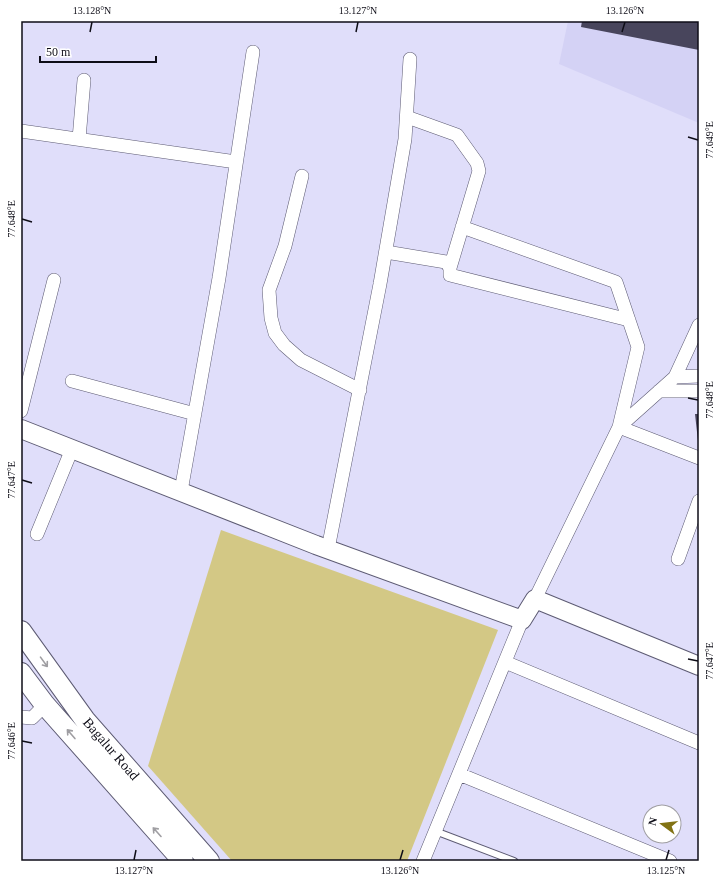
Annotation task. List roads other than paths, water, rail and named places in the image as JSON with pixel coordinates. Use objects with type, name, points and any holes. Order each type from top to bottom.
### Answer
[{"type":"main road","name":"Bagalur Road","points":[[21,630],[85,720],[209,861]]},
{"type":"main road","name":"Bagalur Road","points":[[21,673],[45,704],[183,861]]},
{"type":"street","points":[[181,491],[220,278],[253,52]]},
{"type":"street","points":[[328,549],[386,252],[405,139],[410,59]]},
{"type":"street","points":[[79,140],[84,80]]},
{"type":"street","points":[[407,117],[457,135],[477,163],[479,171],[450,268],[450,275],[629,320]]},
{"type":"street","points":[[21,131],[236,162]]},
{"type":"street","points":[[302,176],[285,246],[269,290],[271,318],[275,333],[284,345],[301,360],[360,390]]},
{"type":"street","points":[[423,861],[522,620],[535,599],[619,427],[638,347],[616,282],[462,228]]},
{"type":"street","points":[[386,252],[446,262],[450,268]]},
{"type":"street","points":[[21,411],[54,280]]},
{"type":"street","points":[[619,427],[675,377],[699,325]]},
{"type":"street","points":[[675,377],[699,376]]},
{"type":"street","points":[[72,381],[195,414]]},
{"type":"street","points":[[659,391],[699,391]]},
{"type":"street","points":[[619,427],[699,458]]},
{"type":"street","points":[[21,429],[328,549],[522,620]]},
{"type":"street","points":[[37,534],[72,449]]},
{"type":"street","points":[[678,559],[699,501]]},
{"type":"street","points":[[535,599],[699,666]]},
{"type":"street","points":[[505,662],[699,743]]},
{"type":"street","points":[[21,717],[32,718],[45,704]]},
{"type":"street","points":[[459,774],[670,861]]},
{"type":"lane","points":[[435,831],[514,861]]}]
